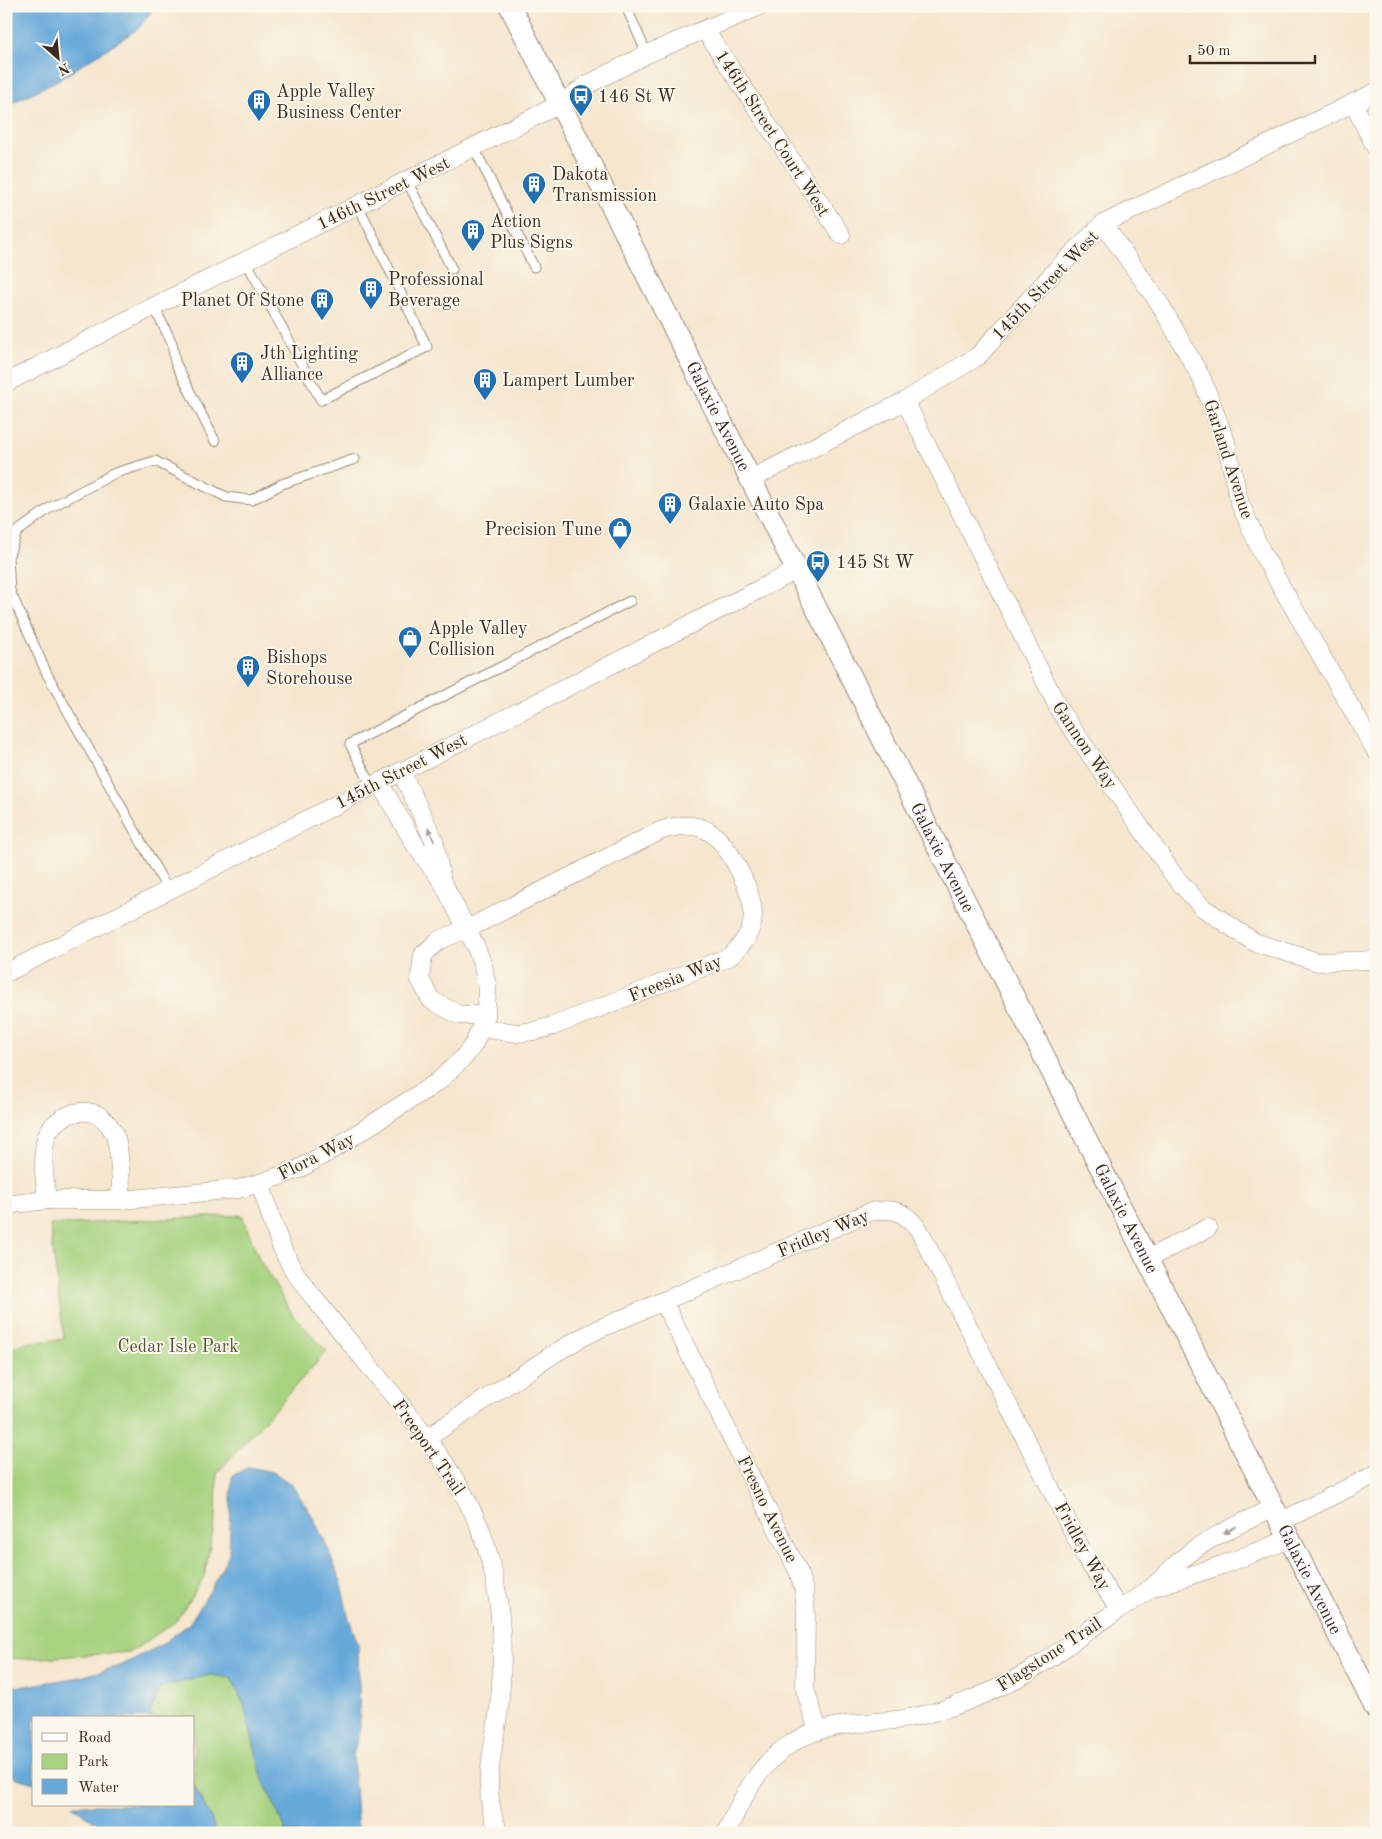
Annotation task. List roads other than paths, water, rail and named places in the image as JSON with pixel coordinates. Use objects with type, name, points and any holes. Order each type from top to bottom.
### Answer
[{"type":"street","name":"Galaxie Avenue","points":[[510,6],[1376,1709]]},
{"type":"street","name":"146th Street West","points":[[6,383],[560,104],[587,85],[647,54],[760,6]]},
{"type":"street","name":"146th Street Court West","points":[[705,30],[841,235]]},
{"type":"street","name":"145th Street West","points":[[751,479],[905,401],[978,356],[1056,270],[1103,224],[1376,92]]},
{"type":"street","points":[[1353,103],[1376,148]]},
{"type":"street","name":"Garland Avenue","points":[[1103,224],[1160,304],[1202,378],[1226,442],[1239,502],[1262,553],[1376,751]]},
{"type":"street","name":"Gannon Way","points":[[905,401],[1060,711],[1175,876],[1202,907],[1254,942],[1318,962],[1376,960]]},
{"type":"street","name":"145th Street West","points":[[6,973],[797,570]]},
{"type":"street","name":"Flora Way","points":[[401,771],[434,840],[442,881]]},
{"type":"street","name":"Flora Way","points":[[6,1205],[47,1200],[122,1200],[238,1189],[260,1183],[299,1169],[336,1148],[439,1081],[464,1057],[474,1044],[483,1021],[487,987],[483,966],[467,929],[442,881],[417,848],[376,784]]},
{"type":"street","name":"Freesia Way","points":[[467,929],[660,831],[680,825],[690,825],[710,832],[726,846],[748,889],[754,910],[750,932],[745,941],[729,957],[719,962],[535,1031],[517,1033],[483,1021]]},
{"type":"street","points":[[467,929],[439,940],[422,955],[420,979],[431,1000],[460,1015],[483,1021]]},
{"type":"street","points":[[47,1200],[44,1156],[46,1136],[56,1122],[66,1116],[79,1113],[93,1113],[105,1120],[114,1132],[118,1146],[122,1200]]},
{"type":"street","name":"Freeport Trail","points":[[260,1183],[279,1242],[296,1274],[427,1438],[448,1468],[470,1506],[481,1531],[498,1595],[503,1630],[500,1702],[488,1775],[489,1807],[499,1833]]},
{"type":"street","name":"Fridley Way","points":[[427,1438],[552,1355],[601,1328],[870,1212],[884,1209],[898,1211],[910,1218],[919,1230],[1085,1556],[1119,1609]]},
{"type":"street","points":[[1147,1259],[1208,1228]]},
{"type":"street","name":"Fresno Avenue","points":[[663,1302],[798,1571],[804,1591],[806,1613],[805,1690],[810,1711],[818,1730]]},
{"type":"street","points":[[1150,1588],[1222,1565],[1281,1523],[1376,1474]]},
{"type":"street","points":[[1150,1588],[1195,1548],[1281,1523]]},
{"type":"street","name":"Flagstone Trail","points":[[726,1833],[739,1803],[753,1780],[771,1759],[792,1742],[818,1730],[846,1724],[909,1718],[981,1696],[1004,1686],[1026,1673],[1150,1588]]},
{"type":"lane","points":[[637,6],[628,11],[647,54]]},
{"type":"lane","points":[[474,148],[534,267]]},
{"type":"lane","points":[[407,181],[452,269]]},
{"type":"lane","points":[[246,261],[321,400],[427,347],[358,205]]},
{"type":"lane","points":[[154,307],[172,343],[175,362],[215,441]]},
{"type":"lane","points":[[168,890],[47,674],[10,591],[8,557],[17,532],[51,507],[115,473],[155,461],[226,497],[251,500],[282,484],[355,459]]},
{"type":"lane","points":[[376,784],[350,744],[630,600]]},
{"type":"water","points":[[6,6],[155,6],[139,28],[60,79],[6,106]]},
{"type":"water","points":[[249,1467],[273,1472],[291,1484],[310,1512],[326,1544],[341,1582],[348,1616],[358,1644],[360,1728],[353,1756],[358,1833],[287,1833],[263,1780],[244,1705],[231,1678],[210,1675],[161,1687],[150,1712],[151,1716],[32,1716],[32,1782],[6,1775],[6,1684],[19,1687],[80,1677],[120,1666],[161,1645],[189,1624],[210,1591],[229,1554],[232,1476]]},
{"type":"water","points":[[195,1788],[212,1820],[215,1833],[106,1833],[102,1827],[73,1806],[195,1806]]},
{"type":"place","name":"146 St W","points":[[581,117]]},
{"type":"place","name":"Apple Valley Business Center","points":[[259,122]]},
{"type":"place","name":"Dakota Transmission","points":[[534,205]]},
{"type":"place","name":"Action Plus Signs","points":[[473,252]]},
{"type":"place","name":"Professional Beverage","points":[[371,310]]},
{"type":"place","name":"Planet Of Stone","points":[[322,321]]},
{"type":"place","name":"Jth Lighting Alliance","points":[[242,384]]},
{"type":"place","name":"Lampert Lumber","points":[[485,401]]},
{"type":"place","name":"Galaxie Auto Spa","points":[[670,525]]},
{"type":"place","name":"Precision Tune","points":[[620,550]]},
{"type":"place","name":"145 St W","points":[[818,583]]},
{"type":"place","name":"Apple Valley Collision","points":[[410,659]]},
{"type":"place","name":"Bishops Storehouse","points":[[248,688]]},
{"type":"park label","name":"Cedar Isle Park","points":[[178,1346]]}]
